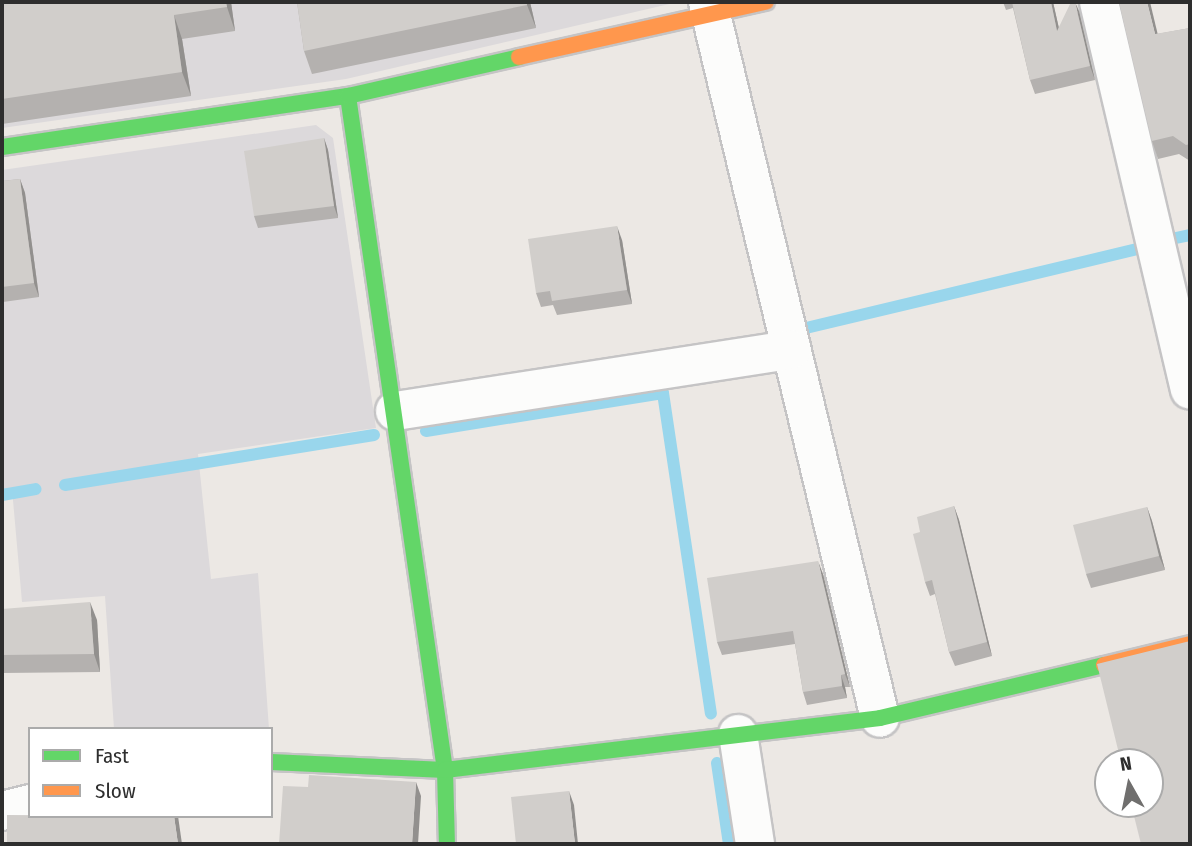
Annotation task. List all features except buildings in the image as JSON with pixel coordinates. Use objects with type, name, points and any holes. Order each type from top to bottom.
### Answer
[{"type":"street","points":[[2,147],[348,96],[709,9],[766,2]]},
{"type":"street","points":[[1099,2],[1190,389]]},
{"type":"street","points":[[709,9],[880,718]]},
{"type":"street","points":[[348,96],[445,770],[447,844]]},
{"type":"street","points":[[395,411],[791,350]]},
{"type":"street","points":[[273,762],[445,770],[880,718],[1190,644]]},
{"type":"street","points":[[738,734],[755,844]]},
{"type":"street","points":[[2,811],[28,804]]},
{"type":"shaded area","points":[[2,2],[678,2],[346,79],[2,128]]},
{"type":"shaded area","points":[[316,125],[333,138],[376,428],[198,454],[211,579],[258,573],[269,727],[114,727],[105,596],[22,602],[12,489],[2,490],[2,170]]},
{"type":"waterway","points":[[1171,239],[1190,235]]},
{"type":"waterway","points":[[806,328],[1137,249]]},
{"type":"waterway","points":[[426,431],[663,393],[711,713]]},
{"type":"waterway","points":[[65,485],[374,435]]},
{"type":"waterway","points":[[2,495],[35,489]]},
{"type":"waterway","points":[[717,763],[729,844]]},
{"type":"traffic: fast","points":[[2,147],[348,96],[519,57]]},
{"type":"traffic: fast","points":[[348,96],[445,770],[447,844]]},
{"type":"traffic: fast","points":[[273,762],[445,770],[880,718],[1104,665]]},
{"type":"traffic: slow","points":[[519,57],[766,2]]},
{"type":"traffic: slow","points":[[1104,665],[1190,644]]}]
